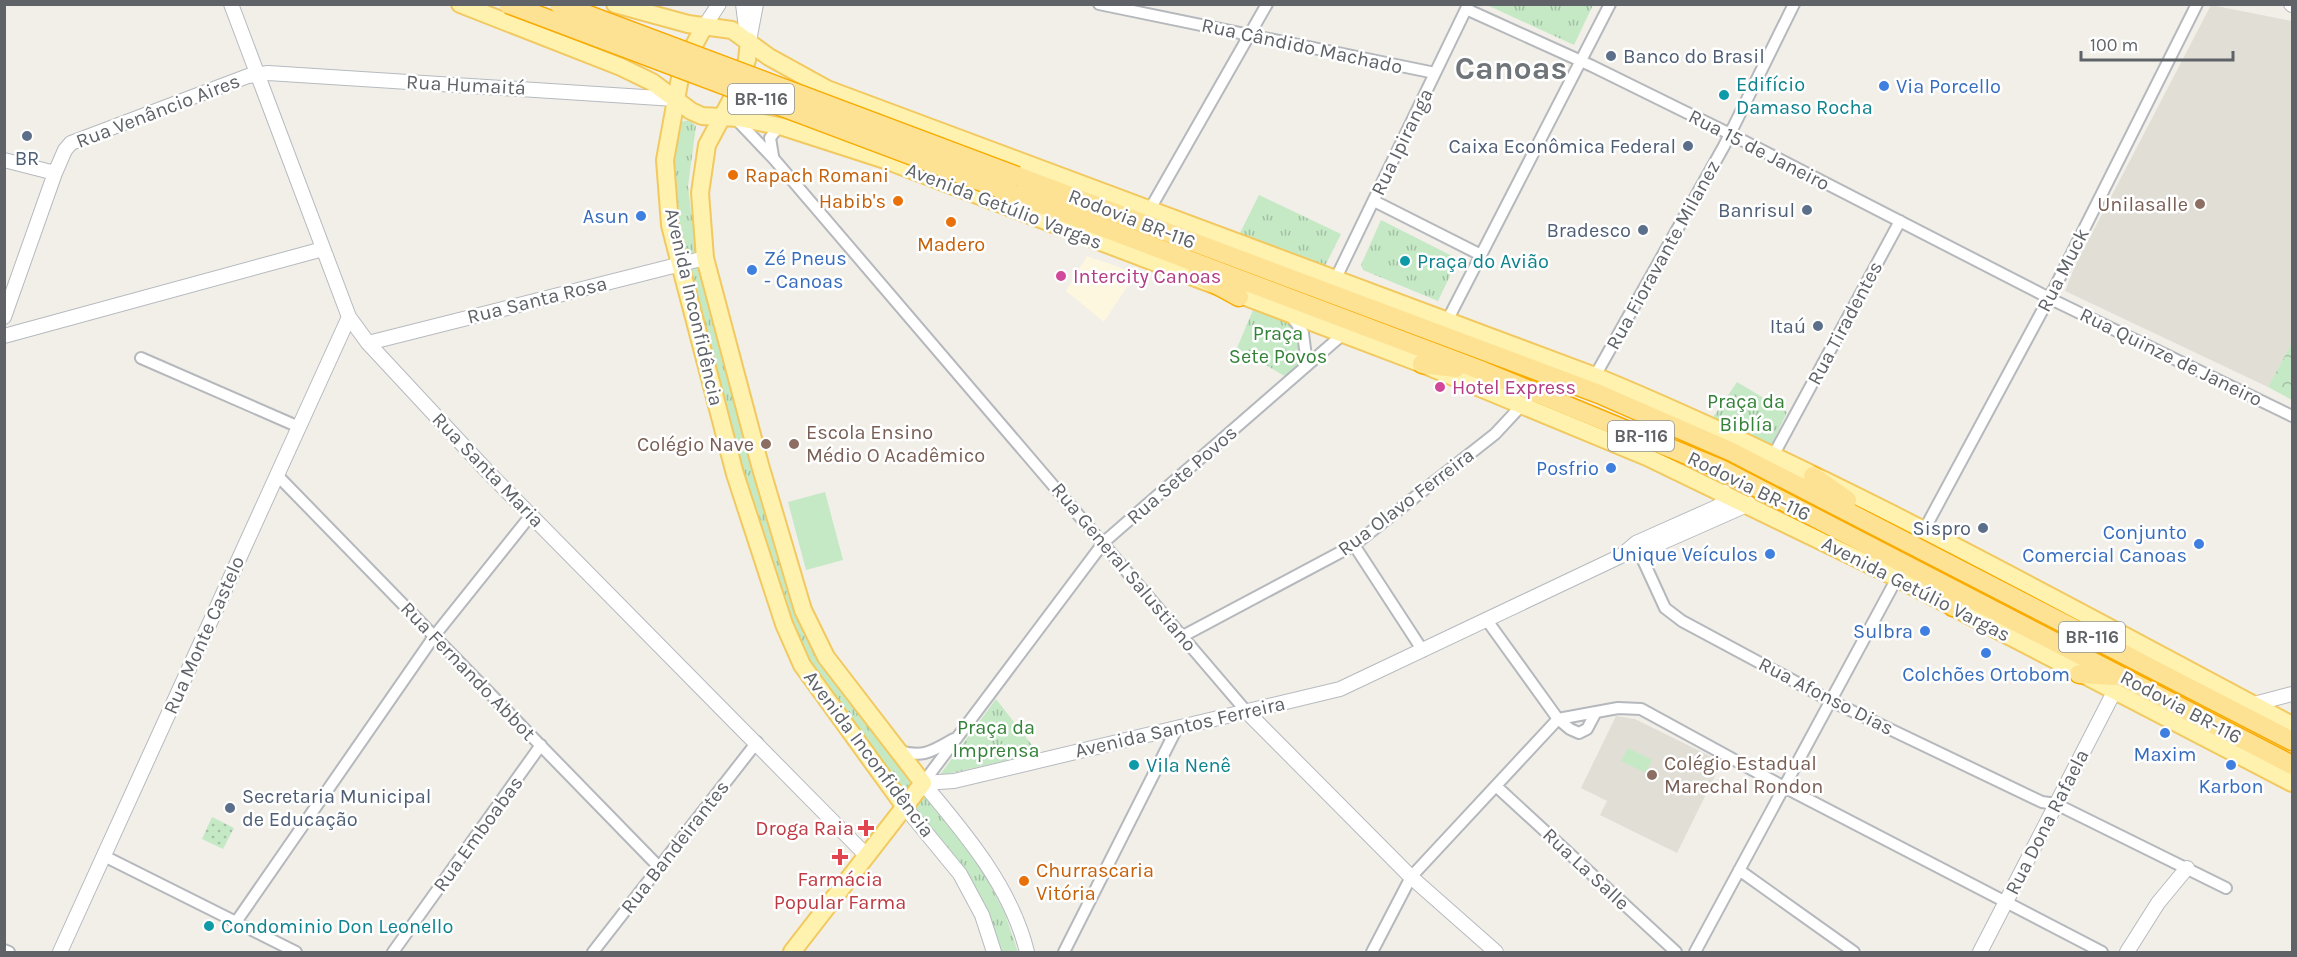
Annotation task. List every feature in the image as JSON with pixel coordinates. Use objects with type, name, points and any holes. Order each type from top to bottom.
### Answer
[{"type":"highway","name":"Rodovia BR-116","points":[[508,4],[1483,370],[1721,469],[2119,684],[2292,765]]},
{"type":"highway","name":"Rodovia BR-116","points":[[559,4],[1599,394],[1732,452],[2292,741]]},
{"type":"highway","name":"BR-116","points":[[1181,238],[1256,252]]},
{"type":"highway","name":"BR-116","points":[[1137,242],[1239,297]]},
{"type":"highway","points":[[1422,364],[1483,370]]},
{"type":"highway","name":"BR-116","points":[[1721,469],[1723,476],[1730,483],[1938,590],[1953,607]]},
{"type":"highway","name":"BR-116","points":[[1814,476],[1892,533]]},
{"type":"highway","name":"BR-116","points":[[2079,674],[2119,684]]},
{"type":"main road","name":"Rua Santa Maria","points":[[231,4],[349,317],[368,343],[531,514],[867,856]]},
{"type":"main road","name":"Avenida Getúlio Vargas","points":[[460,4],[621,67],[652,82],[696,114],[781,127],[894,163],[1523,404],[1749,504],[1897,578],[2079,674]]},
{"type":"main road","points":[[615,4],[704,27],[725,28],[804,77],[843,95],[1150,209],[1256,252],[1595,376],[1703,422],[1814,476],[2292,724]]},
{"type":"main road","name":"Avenida Inconfidência","points":[[704,27],[708,4]]},
{"type":"main road","name":"Avenida Inconfidência","points":[[718,4],[682,66],[665,160],[670,225],[735,474],[784,624],[802,665],[905,807],[960,874],[982,915],[994,952]]},
{"type":"main road","name":"Avenida Inconfidência","points":[[743,4],[748,41]]},
{"type":"main road","name":"Avenida Inconfidência","points":[[756,4],[743,75],[727,117],[707,144],[701,177],[707,264],[760,465],[803,610],[826,657],[977,850],[1004,894],[1026,952]]},
{"type":"main road","points":[[621,67],[648,62],[657,51],[660,39],[656,28],[640,12]]},
{"type":"main road","name":"Rua Humaitá","points":[[258,74],[675,99]]},
{"type":"main road","name":"Rua Venâncio Aires","points":[[4,317],[55,173],[65,150],[71,143],[258,74]]},
{"type":"main road","points":[[781,127],[766,112],[762,103],[763,92],[776,77],[804,77]]},
{"type":"main road","points":[[4,160],[55,173]]},
{"type":"main road","points":[[4,336],[324,249]]},
{"type":"main road","points":[[682,270],[702,268],[707,264]]},
{"type":"main road","name":"Rua Santa Rosa","points":[[368,343],[682,270]]},
{"type":"main road","name":"Rua Monte Castelo","points":[[60,952],[349,317]]},
{"type":"main road","name":"Avenida Santos Ferreira","points":[[923,783],[954,781],[1341,689],[1623,555],[1719,506],[1724,500],[1724,492]]},
{"type":"main road","name":"Avenida Santos Ferreira","points":[[1637,548],[1749,504]]},
{"type":"main road","points":[[2119,684],[2292,783]]},
{"type":"main road","name":"Rua Dona Rafaela","points":[[1980,952],[2119,684]]},
{"type":"main road","points":[[2254,704],[2292,694]]},
{"type":"main road","name":"Rua General Salustiano","points":[[1246,711],[1411,877],[1496,952]]},
{"type":"main road","points":[[792,952],[923,783]]},
{"type":"main road","points":[[2127,952],[2158,903],[2187,868]]},
{"type":"street","name":"Rua Cândido Machado","points":[[1099,4],[1435,73]]},
{"type":"street","points":[[1150,209],[1268,4]]},
{"type":"street","points":[[1447,321],[1610,4]]},
{"type":"street","name":"Rua Fioravante Milanez","points":[[1595,376],[1730,134],[1794,4]]},
{"type":"street","name":"Rua Muck","points":[[1923,532],[2049,297],[2197,4]]},
{"type":"street","name":"Rua 15 de Janeiro","points":[[1467,7],[1730,134],[2049,297]]},
{"type":"street","name":"Rua Ipiranga","points":[[1335,280],[1467,7]]},
{"type":"street","name":"Rua General Salustiano","points":[[727,117],[774,159],[1104,542],[1246,711]]},
{"type":"street","points":[[774,159],[770,138],[781,127]]},
{"type":"street","points":[[1374,201],[1481,255]]},
{"type":"street","name":"Rua Tiradentes","points":[[1773,456],[1899,221]]},
{"type":"street","name":"Rua Quinze de Janeiro","points":[[2049,297],[2292,416]]},
{"type":"street","points":[[1292,317],[1304,333],[1307,365]]},
{"type":"street","name":"Rua Sete Povos","points":[[923,783],[1104,542],[1342,335]]},
{"type":"street","points":[[141,358],[299,427]]},
{"type":"street","name":"Rua Olavo Ferreira","points":[[1183,636],[1354,545],[1487,440],[1523,404]]},
{"type":"street","name":"Rua Fernando Abbot","points":[[277,476],[435,635],[659,867]]},
{"type":"street","points":[[236,922],[435,635],[531,514]]},
{"type":"street","points":[[1354,545],[1423,651]]},
{"type":"street","name":"Rua Afonso Dias","points":[[1637,548],[1665,608],[1682,621],[1831,701],[2042,802],[2056,804],[2226,888]]},
{"type":"street","points":[[1695,952],[1897,578]]},
{"type":"street","points":[[1486,619],[1558,719],[1578,733],[1587,729],[1596,712]]},
{"type":"street","points":[[1371,952],[1411,877],[1558,719],[1617,708],[1641,710],[2102,952]]},
{"type":"street","points":[[1064,952],[1177,728]]},
{"type":"street","name":"Rua Sete Povos","points":[[899,751],[919,755],[927,754],[957,737]]},
{"type":"street","name":"Rua Bandeirantes","points":[[593,952],[757,742]]},
{"type":"street","name":"Rua Emboabas","points":[[393,952],[541,745]]},
{"type":"street","name":"Rua La Salle","points":[[1496,786],[1676,952]]},
{"type":"street","points":[[104,856],[297,952]]},
{"type":"street","points":[[1739,870],[1854,952]]},
{"type":"street","points":[[4,950],[9,952]]},
{"type":"shaded area","name":"Unilasalle","points":[[2211,5],[2292,21],[2292,343],[2268,387],[2065,291],[2075,266]]},
{"type":"shaded area","points":[[1087,256],[1136,273],[1104,322],[1066,291]]},
{"type":"shaded area","name":"Colégio Estadual Marechal Rondon","points":[[1616,716],[1635,719],[1722,762],[1677,853],[1600,815],[1607,801],[1581,788]]},
{"type":"green space","points":[[1487,4],[1593,5],[1574,45]]},
{"type":"green space","points":[[690,120],[696,126],[688,186],[691,212],[706,280],[797,610],[980,865],[1005,914],[1018,952],[998,952],[921,817],[807,666],[740,475],[674,224],[672,185],[675,148],[680,122]]},
{"type":"green space","points":[[1259,195],[1341,234],[1323,270],[1237,239]]},
{"type":"green space","points":[[1381,220],[1458,259],[1438,301],[1363,270],[1361,265]]},
{"type":"green space","name":"Praça Sete Povos","points":[[1253,310],[1285,321],[1296,330],[1304,362],[1288,378],[1237,348]]},
{"type":"green space","points":[[2292,343],[2292,400],[2268,387]]},
{"type":"green space","name":"Praça da Biblía","points":[[1737,382],[1787,412],[1772,444],[1765,447],[1712,419]]},
{"type":"green space","points":[[825,492],[843,560],[806,570],[788,502]]},
{"type":"green space","name":"Praça da Imprensa","points":[[996,699],[1038,753],[939,776]]},
{"type":"green space","points":[[1628,748],[1652,760],[1646,773],[1621,761]]},
{"type":"green space","points":[[212,817],[234,828],[223,849],[202,839]]},
{"type":"place","name":"Banco do Brasil","points":[[1611,56]]},
{"type":"place","name":"Via Porcello","points":[[1884,86]]},
{"type":"place","name":"Edifício Damaso Rocha","points":[[1724,95]]},
{"type":"place","name":"BR","points":[[27,136]]},
{"type":"place","name":"Caixa Econômica Federal","points":[[1688,146]]},
{"type":"place","name":"Rapach Romani","points":[[733,175]]},
{"type":"place","name":"Habib's","points":[[898,201]]},
{"type":"place","name":"Unilasalle","points":[[2200,204]]},
{"type":"place","name":"Banrisul","points":[[1807,210]]},
{"type":"place","name":"Asun","points":[[641,216]]},
{"type":"place","name":"Madero","points":[[951,222]]},
{"type":"place","name":"Bradesco","points":[[1643,230]]},
{"type":"place","name":"Praça do Avião","points":[[1405,261]]},
{"type":"place","name":"Zé Pneus - Canoas","points":[[752,270]]},
{"type":"place","name":"Intercity Canoas","points":[[1061,276]]},
{"type":"place","name":"Itaú","points":[[1818,326]]},
{"type":"place","name":"Hotel Express","points":[[1440,387]]},
{"type":"place","name":"Colégio Nave","points":[[766,444]]},
{"type":"place","name":"Escola Ensino Médio O Acadêmico","points":[[794,444]]},
{"type":"place","name":"Posfrio","points":[[1611,468]]},
{"type":"place","name":"Sispro","points":[[1983,528]]},
{"type":"place","name":"Conjunto Comercial Canoas","points":[[2199,544]]},
{"type":"place","name":"Unique Veículos","points":[[1770,554]]},
{"type":"place","name":"Sulbra","points":[[1925,631]]},
{"type":"place","name":"Colchões Ortobom","points":[[1986,653]]},
{"type":"place","name":"Maxim","points":[[2165,733]]},
{"type":"place","name":"Vila Nenê","points":[[1134,765]]},
{"type":"place","name":"Karbon","points":[[2231,765]]},
{"type":"place","name":"Colégio Estadual Marechal Rondon","points":[[1652,775]]},
{"type":"place","name":"Secretaria Municipal de Educação","points":[[230,808]]},
{"type":"place","name":"Droga Raia","points":[[866,828]]},
{"type":"place","name":"Farmácia Popular Farma","points":[[840,857]]},
{"type":"place","name":"Churrascaria Vitória","points":[[1024,881]]},
{"type":"place","name":"Condominio Don Leonello","points":[[209,926]]},
{"type":"district","name":"Canoas","points":[[1511,68]]}]
